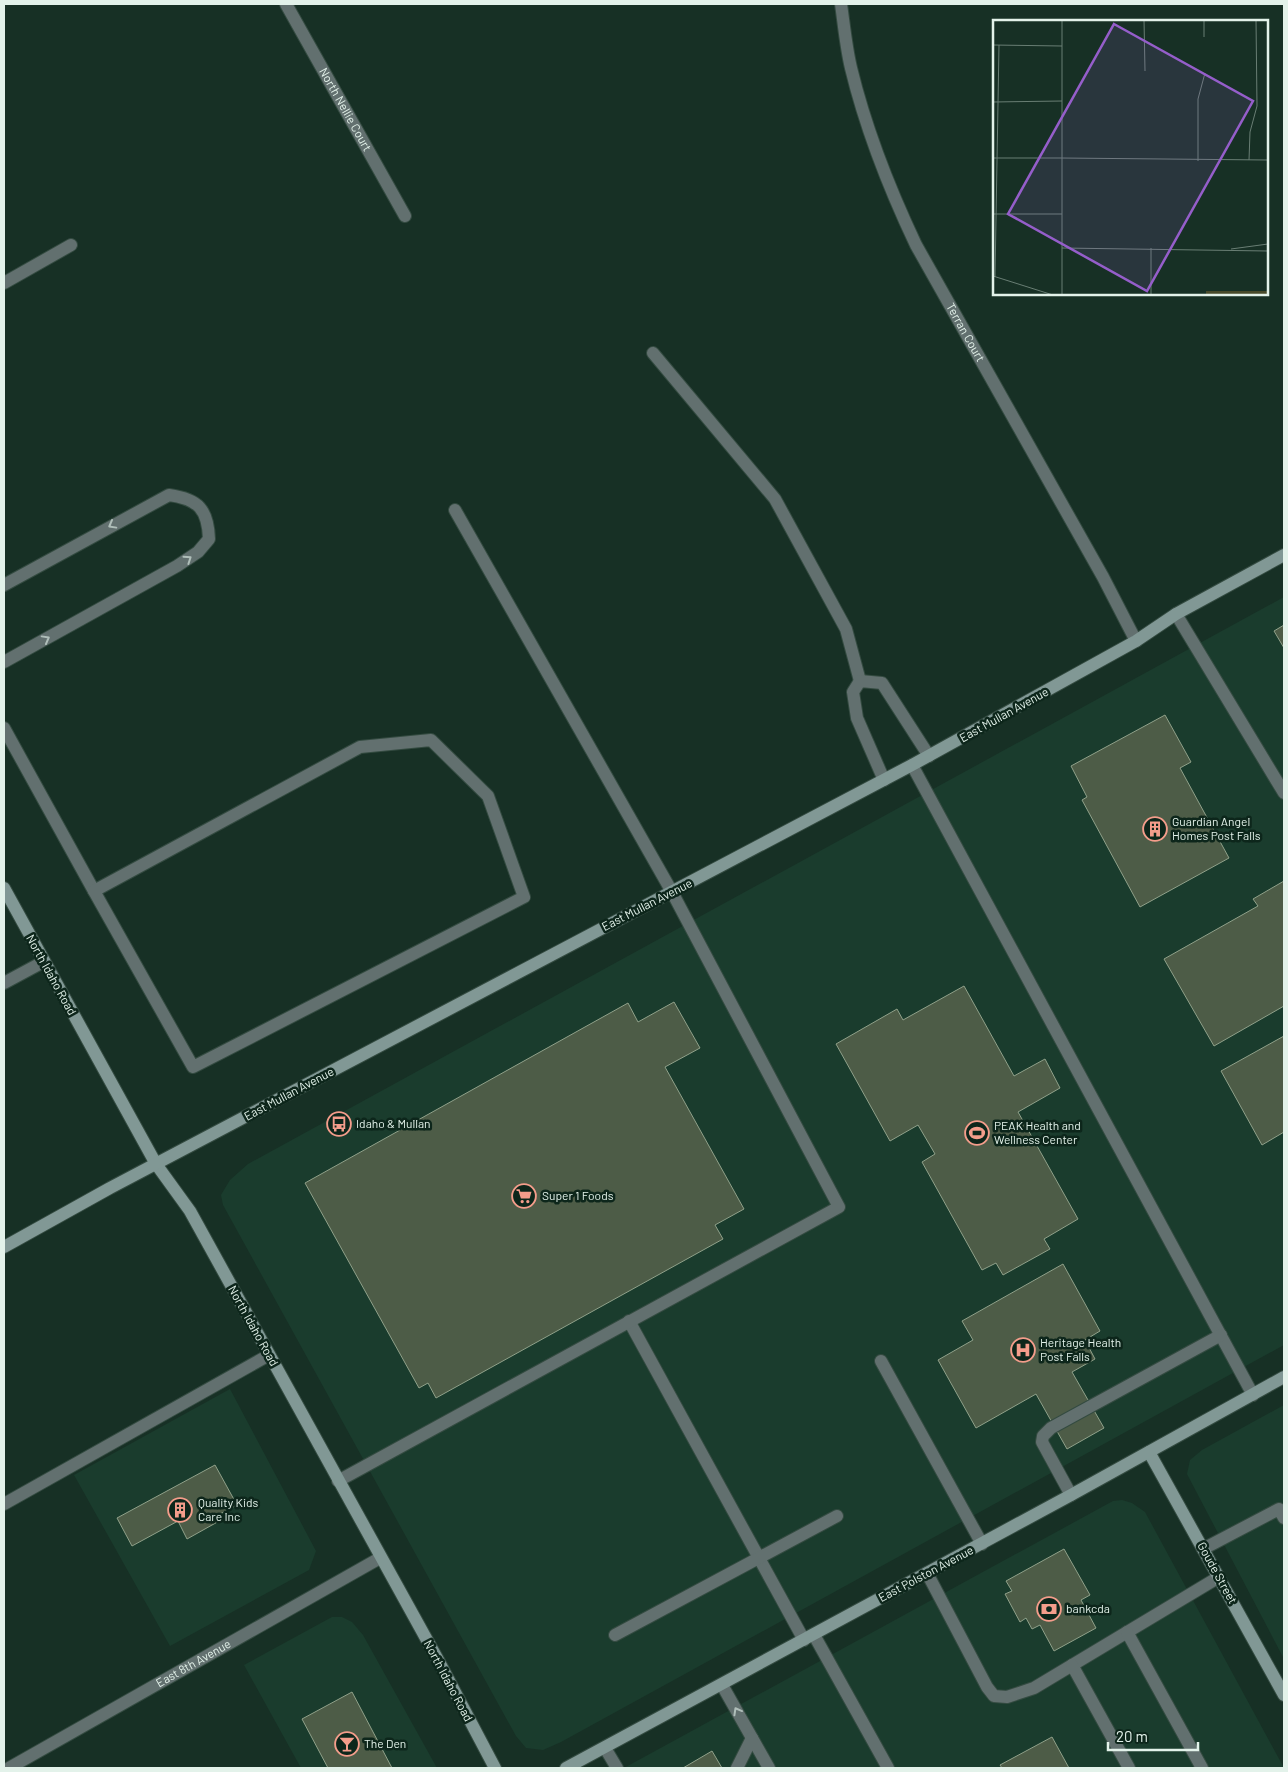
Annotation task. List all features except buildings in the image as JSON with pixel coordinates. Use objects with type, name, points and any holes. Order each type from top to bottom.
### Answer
[{"type":"main road","name":"East Mullan Avenue","points":[[4,1247],[156,1164],[929,756],[1136,641],[1176,614],[1284,555]]},
{"type":"main road","name":"North Idaho Road","points":[[4,888],[156,1164],[190,1211],[438,1660],[495,1768]]},
{"type":"main road","name":"East Polston Avenue","points":[[566,1768],[982,1544],[1284,1377]]},
{"type":"main road","name":"Goude Street","points":[[1149,1452],[1284,1695]]},
{"type":"street","name":"North Nellie Court","points":[[286,4],[405,216]]},
{"type":"street","name":"Terran Court","points":[[841,4],[854,76],[869,133],[895,201],[916,245],[1103,577],[1136,641]]},
{"type":"street","points":[[4,283],[71,245]]},
{"type":"street","points":[[654,353],[775,499],[846,629],[860,681],[853,692],[857,718],[884,780]]},
{"type":"street","points":[[4,585],[169,495],[188,498],[202,511],[208,525],[209,539],[198,552],[4,662]]},
{"type":"street","points":[[338,1481],[839,1207],[672,892],[455,510]]},
{"type":"street","points":[[1176,614],[1284,793]]},
{"type":"street","points":[[860,681],[882,683],[929,756]]},
{"type":"street","points":[[4,728],[94,891],[193,1067],[524,897],[488,796],[431,740],[360,748],[94,891]]},
{"type":"street","points":[[912,765],[1253,1395]]},
{"type":"street","points":[[4,983],[44,962]]},
{"type":"street","points":[[629,1321],[760,1558],[888,1768]]},
{"type":"street","points":[[1071,1495],[1042,1442],[1043,1436],[1051,1428],[1221,1335]]},
{"type":"street","points":[[4,1504],[269,1355]]},
{"type":"street","points":[[881,1361],[982,1544]]},
{"type":"street","points":[[1203,1549],[1282,1511]]},
{"type":"street","points":[[615,1635],[837,1516]]},
{"type":"street","name":"East 8th Avenue","points":[[9,1768],[380,1558]]},
{"type":"street","points":[[927,1573],[994,1696],[1007,1698],[1034,1688],[1218,1577]]},
{"type":"street","points":[[1127,1632],[1202,1768]]},
{"type":"street","points":[[1072,1665],[1129,1768]]},
{"type":"street","points":[[722,1684],[769,1768]]},
{"type":"street","points":[[738,1768],[752,1738]]},
{"type":"street","points":[[605,1748],[617,1768]]},
{"type":"shaded area","points":[[1284,597],[1284,1345],[561,1742],[543,1750],[526,1748],[516,1736],[223,1205],[221,1195],[230,1180],[248,1164]]},
{"type":"shaded area","points":[[230,1389],[316,1551],[309,1570],[170,1646],[74,1475]]},
{"type":"shaded area","points":[[1284,1405],[1284,1659],[1187,1474],[1190,1460],[1202,1450]]},
{"type":"shaded area","points":[[1122,1500],[1132,1503],[1145,1512],[1284,1768],[624,1768],[1113,1501]]},
{"type":"shaded area","points":[[332,1617],[342,1617],[352,1622],[363,1635],[437,1768],[301,1768],[244,1665]]},
{"type":"place","name":"Guardian Angel Homes Post Falls","points":[[1155,829]]},
{"type":"place","name":"Idaho & Mullan","points":[[339,1124]]},
{"type":"place","name":"PEAK Health and Wellness Center","points":[[977,1133]]},
{"type":"place","name":"Super 1 Foods","points":[[524,1196]]},
{"type":"place","name":"Heritage Health Post Falls","points":[[1023,1350]]},
{"type":"place","name":"Quality Kids Care Inc","points":[[180,1510]]},
{"type":"place","name":"bankcda","points":[[1049,1609]]},
{"type":"place","name":"The Den","points":[[347,1744]]}]
